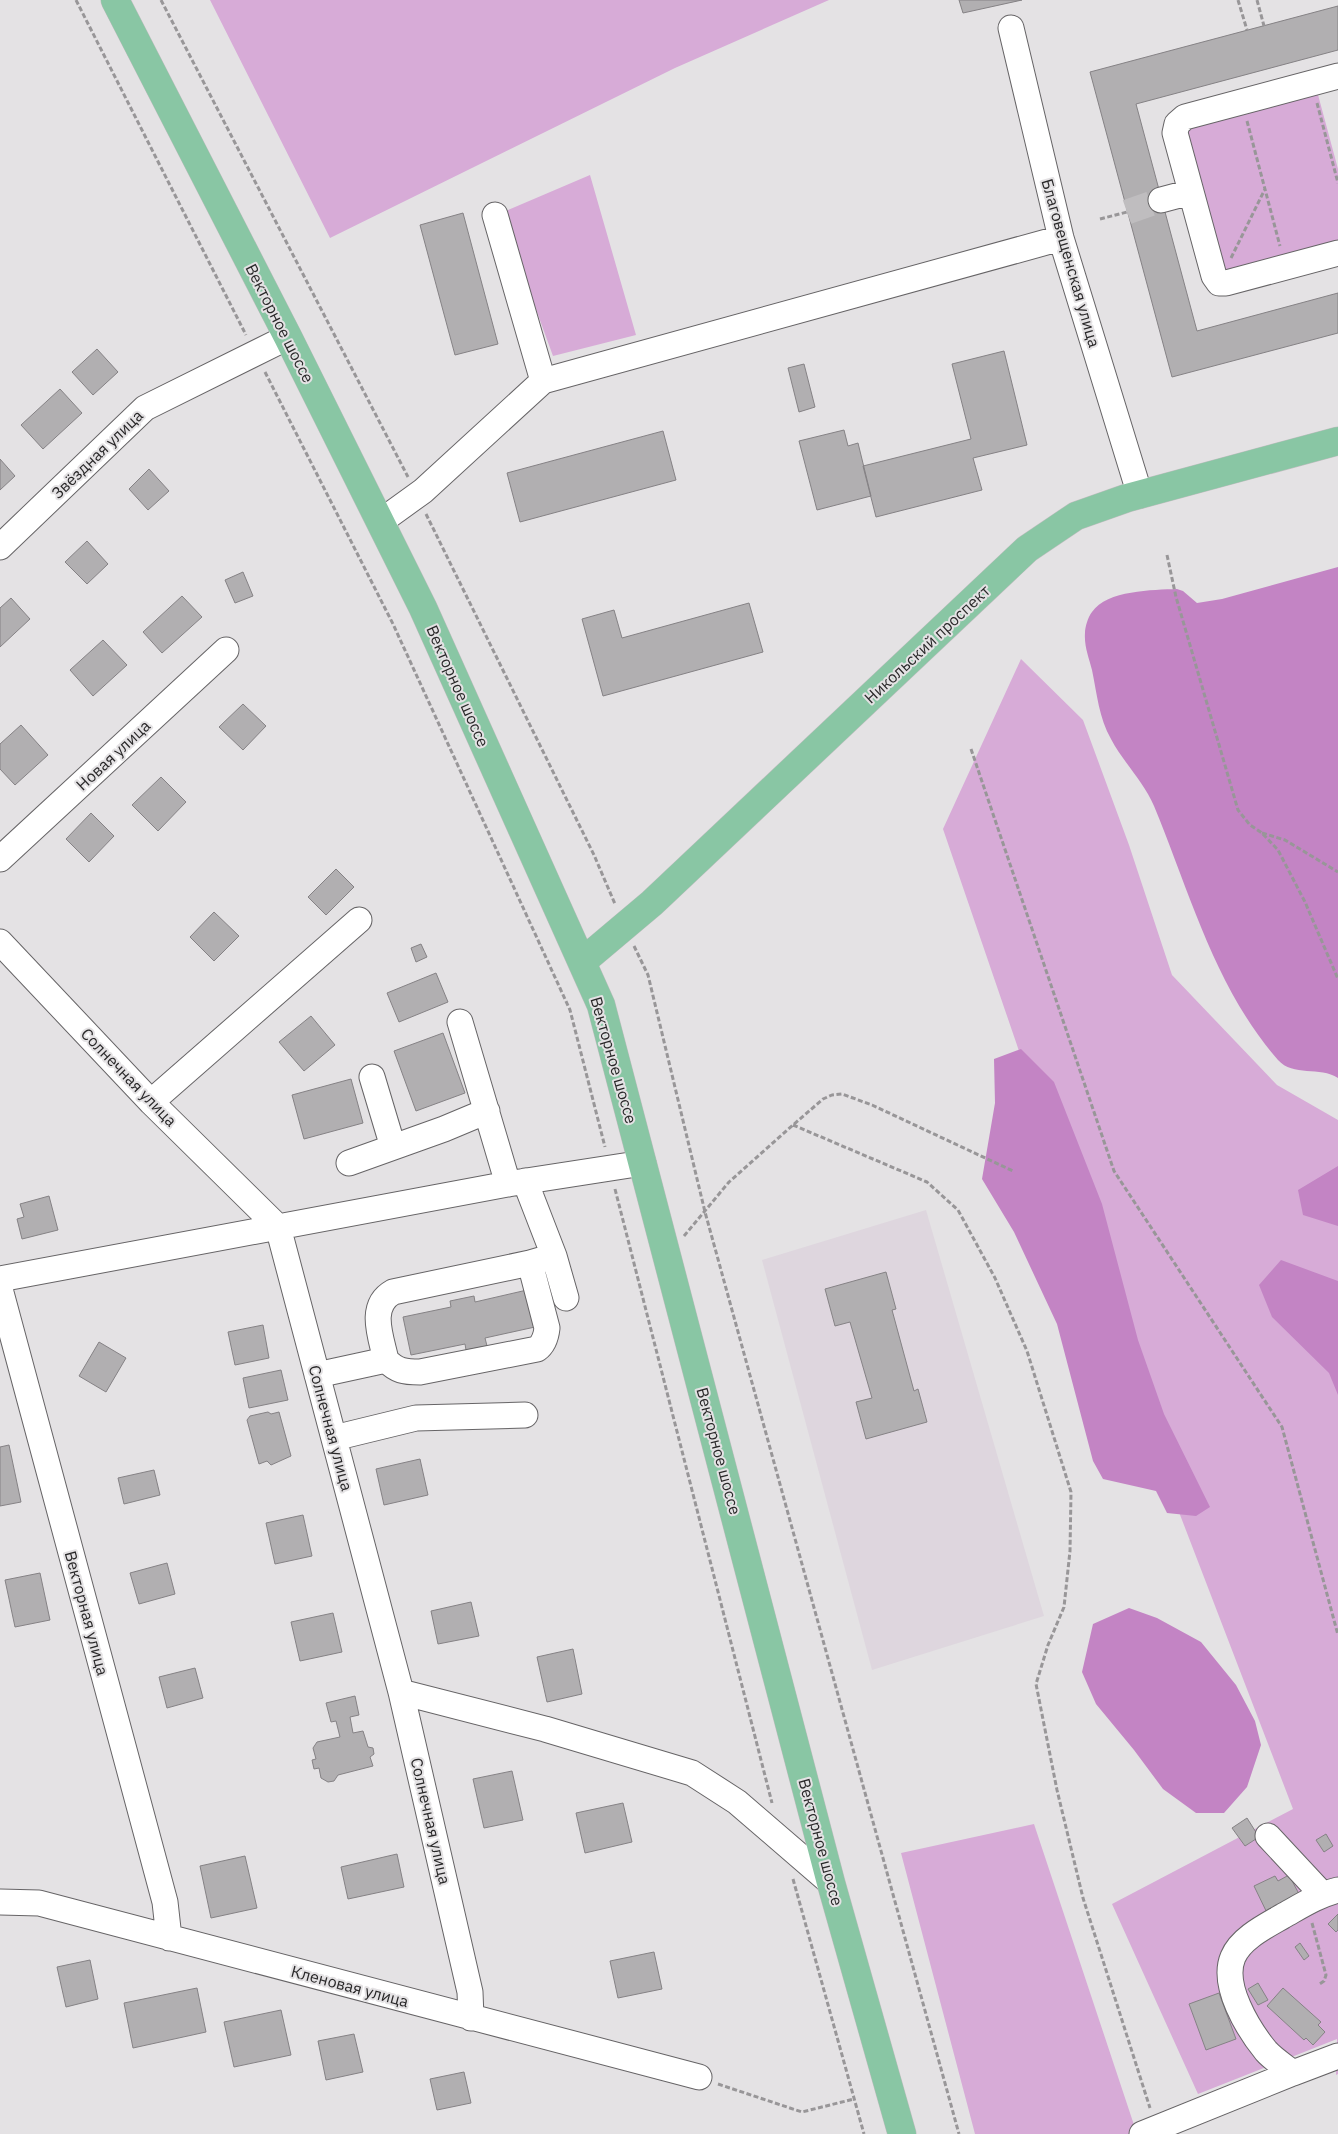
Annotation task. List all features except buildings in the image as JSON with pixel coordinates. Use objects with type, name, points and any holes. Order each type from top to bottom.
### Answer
[{"type":"main road","name":"Векторное шоссе","points":[[115,0],[288,337],[427,617],[601,1005],[831,1883],[902,2134]]},
{"type":"main road","name":"Никольский проспект","points":[[582,962],[658,898],[1027,549],[1076,516],[1140,495],[1338,441]]},
{"type":"street","name":"Благовещенская улица","points":[[1011,28],[1061,238],[1140,495]]},
{"type":"street","points":[[1338,76],[1185,117],[1177,124],[1175,133],[1214,276],[1219,283],[1226,283],[1338,253]]},
{"type":"street","points":[[1161,200],[1191,192]]},
{"type":"street","points":[[495,215],[543,381]]},
{"type":"street","points":[[380,522],[423,491],[543,381],[1061,238]]},
{"type":"street","name":"Звёздная улица","points":[[0,548],[145,408],[288,337]]},
{"type":"street","name":"Новая улица","points":[[0,859],[226,650]]},
{"type":"street","points":[[151,1102],[359,920]]},
{"type":"street","name":"Солнечная улица","points":[[0,942],[151,1102],[278,1227],[401,1692],[470,1992],[471,2018]]},
{"type":"street","points":[[460,1022],[487,1111],[517,1183],[554,1256],[566,1298]]},
{"type":"street","points":[[372,1077],[393,1147]]},
{"type":"street","points":[[350,1162],[444,1129],[487,1111]]},
{"type":"street","points":[[0,1279],[517,1183],[643,1163]]},
{"type":"street","points":[[530,1263],[547,1328],[544,1341],[537,1349],[420,1372],[396,1370],[386,1360],[378,1318],[381,1301],[385,1296],[393,1292],[530,1263],[554,1256]]},
{"type":"street","name":"Векторная улица","points":[[0,1289],[166,1902],[169,1938]]},
{"type":"street","points":[[317,1375],[386,1360]]},
{"type":"street","points":[[334,1438],[416,1418],[525,1415]]},
{"type":"street","points":[[401,1692],[545,1729],[692,1773],[737,1802],[782,1843],[831,1883]]},
{"type":"street","points":[[1268,1836],[1324,1895],[1262,1928],[1242,1944],[1233,1956],[1229,1972],[1234,1998],[1253,2033],[1267,2052],[1293,2073]]},
{"type":"street","name":"Кленовая улица","points":[[0,1902],[39,1903],[699,2077]]},
{"type":"street","points":[[1149,2131],[1338,2056]]},
{"type":"path","points":[[76,0],[393,624],[570,1010],[681,1453],[772,1805]]},
{"type":"path","points":[[1238,0],[1247,30]]},
{"type":"path","points":[[1257,0],[1264,26]]},
{"type":"path","points":[[1312,83],[1338,183]]},
{"type":"path","points":[[1242,102],[1285,267]]},
{"type":"path","points":[[1219,283],[1265,190]]},
{"type":"path","points":[[1100,219],[1127,212]]},
{"type":"path","points":[[1167,555],[1176,597],[1234,800],[1242,816],[1262,832],[1278,850],[1305,902],[1338,979]]},
{"type":"path","points":[[971,749],[1114,1171],[1282,1427],[1338,1635]]},
{"type":"path","points":[[1262,832],[1285,840],[1338,872]]},
{"type":"path","points":[[667,1255],[729,1182],[793,1125],[824,1099],[832,1095],[842,1094],[872,1105],[1013,1171]]},
{"type":"path","points":[[793,1125],[926,1182],[958,1210],[994,1278],[1027,1351],[1071,1492],[1070,1551],[1064,1607],[1048,1645],[1036,1684],[1057,1790],[1084,1898],[1149,2131]]},
{"type":"path","points":[[782,1843],[864,2134]]},
{"type":"path","points":[[1318,1985],[1324,1981],[1326,1975],[1311,1923],[1324,1895]]},
{"type":"path","points":[[699,2077],[802,2112],[854,2099]]},
{"type":"shaded area","points":[[210,0],[829,0],[675,68],[330,238]]},
{"type":"shaded area","points":[[1317,91],[1338,169],[1338,241],[1223,271],[1184,127]]},
{"type":"shaded area","points":[[590,175],[636,335],[553,356],[501,213]]},
{"type":"shaded area","points":[[1338,567],[1338,1078],[1331,1074],[1299,1070],[1284,1065],[1256,1032],[1237,1002],[1206,939],[1150,797],[1107,731],[1099,706],[1086,647],[1085,631],[1092,612],[1108,599],[1119,595],[1177,589],[1183,591],[1197,603],[1222,599]]},
{"type":"shaded area","points":[[1021,659],[1083,720],[1129,845],[1172,975],[1277,1085],[1338,1120],[1338,2074],[1336,2075],[1337,2039],[1198,2094],[1112,1904],[1293,1809],[1159,1460],[943,829]]},
{"type":"shaded area","points":[[1021,1049],[1054,1082],[1102,1204],[1138,1340],[1164,1414],[1210,1507],[1196,1516],[1167,1513],[1156,1491],[1103,1479],[1093,1461],[1057,1324],[1014,1232],[982,1179],[995,1103],[994,1059]]},
{"type":"shaded area","points":[[1338,1166],[1338,1226],[1303,1215],[1298,1190]]},
{"type":"shaded area","points":[[926,1210],[1044,1616],[872,1670],[762,1260]]},
{"type":"shaded area","points":[[1281,1260],[1338,1281],[1338,1395],[1329,1373],[1272,1317],[1259,1285]]},
{"type":"shaded area","points":[[1129,1608],[1157,1618],[1201,1642],[1236,1685],[1255,1721],[1261,1745],[1247,1787],[1224,1813],[1196,1813],[1163,1789],[1096,1704],[1082,1672],[1093,1624]]},
{"type":"shaded area","points":[[1034,1824],[1137,2134],[975,2134],[901,1853]]},
{"type":"tunnel","points":[[1127,212],[1161,200]]}]
